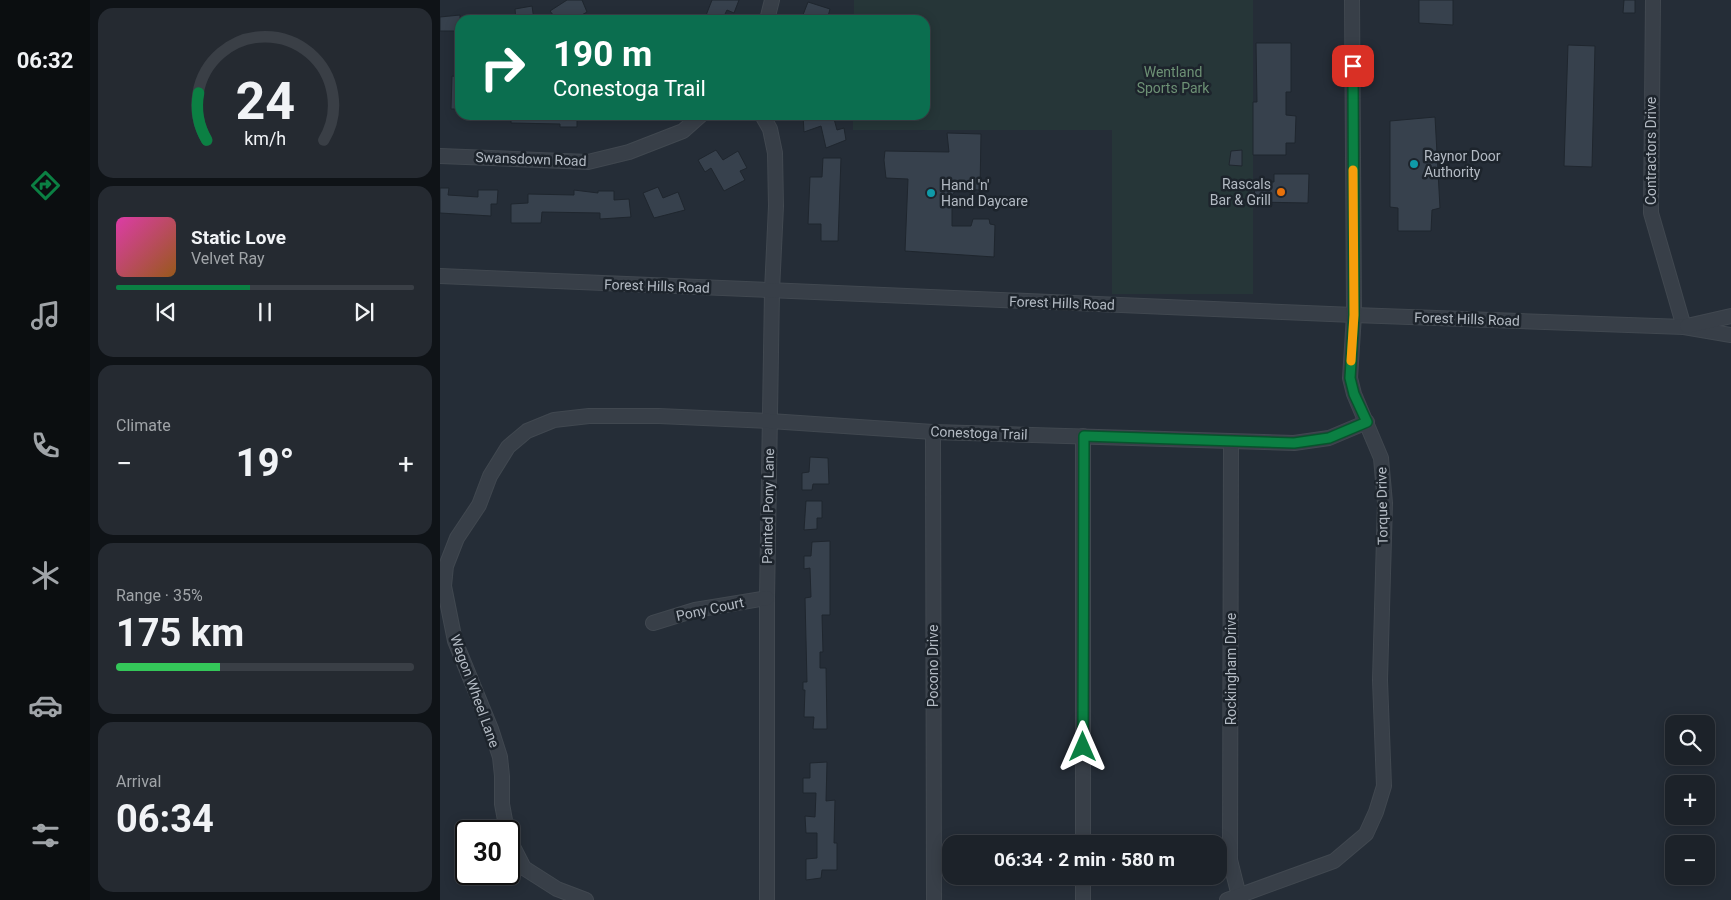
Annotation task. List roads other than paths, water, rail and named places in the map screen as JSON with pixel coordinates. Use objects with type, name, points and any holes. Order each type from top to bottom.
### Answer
[{"type":"street","points":[[768,15],[772,0]]},
{"type":"street","name":"Torque Drive","points":[[1233,898],[1334,861],[1349,850],[1366,834],[1376,812],[1384,786],[1380,680],[1384,503],[1381,458],[1354,394],[1350,378],[1354,315],[1352,0]]},
{"type":"street","name":"Contractors Drive","points":[[1653,0],[1651,213],[1684,327]]},
{"type":"street","name":"Swansdown Road","points":[[440,156],[588,162],[629,152],[683,131],[695,120]]},
{"type":"street","name":"Painted Pony Lane","points":[[765,120],[770,129],[775,153],[776,206],[772,290],[767,598],[767,900]]},
{"type":"street","name":"Forest Hills Road","points":[[440,276],[1354,315],[1684,327],[1731,335]]},
{"type":"street","name":"Forest Hills Road","points":[[1684,327],[1731,316]]},
{"type":"street","name":"Conestoga Trail","points":[[589,416],[659,416],[770,420],[933,432],[1294,443],[1329,438],[1367,422]]},
{"type":"street","name":"Wagon Wheel Lane","points":[[505,820],[502,804],[500,757],[491,729],[455,641],[444,586],[446,566],[457,538],[479,505],[490,476],[508,447],[527,431],[554,420],[589,416]]},
{"type":"street","name":"Pocono Drive","points":[[933,432],[934,900]]},
{"type":"street","points":[[1083,835],[1084,436]]},
{"type":"street","name":"Rockingham Drive","points":[[1231,442],[1230,860],[1233,898]]},
{"type":"street","name":"Pony Court","points":[[653,623],[695,610],[767,598]]},
{"type":"street","points":[[520,860],[524,868],[557,889],[586,900]]},
{"type":"street","points":[[1082,900],[1083,885]]},
{"type":"place","name":"Raynor Door Authority","points":[[1414,164]]},
{"type":"place","name":"Rascals Bar & Grill","points":[[1281,192]]},
{"type":"place","name":"Hand 'n' Hand Daycare","points":[[931,193]]},
{"type":"park label","name":"Wentland Sports Park","points":[[1173,80]]}]
